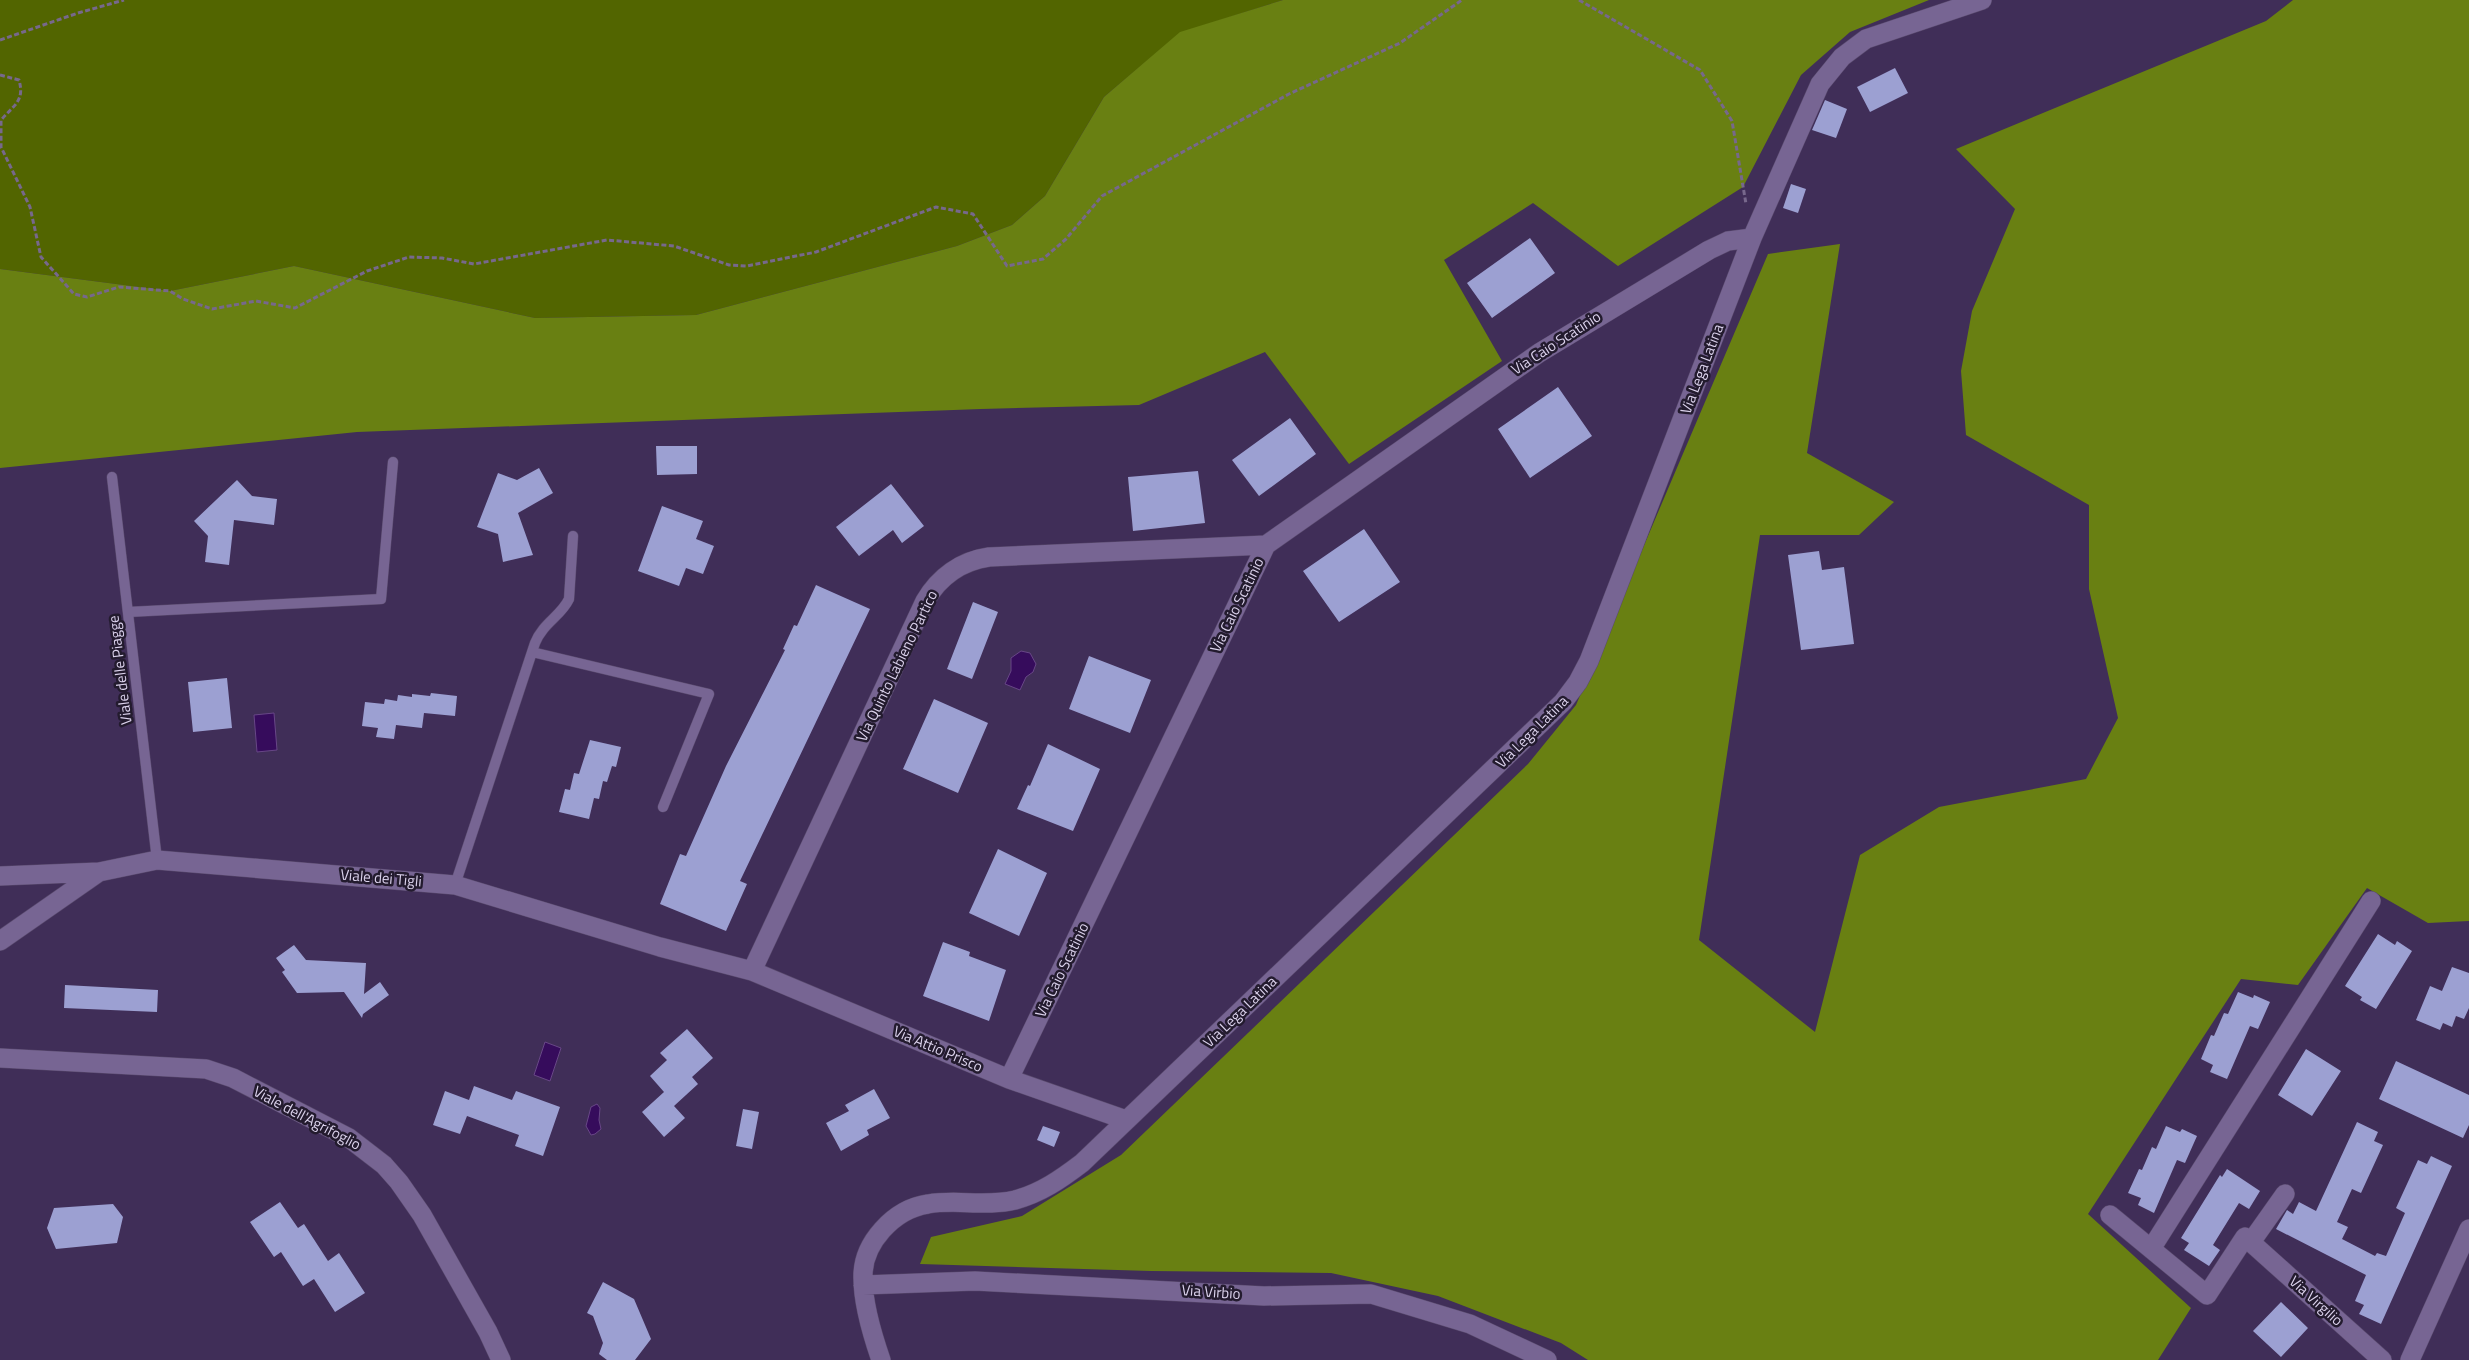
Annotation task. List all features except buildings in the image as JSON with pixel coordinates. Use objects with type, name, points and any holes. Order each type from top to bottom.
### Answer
[{"type":"street","name":"Via Lega Latina","points":[[863,1285],[863,1272],[870,1250],[880,1233],[896,1217],[923,1204],[1000,1202],[1041,1190],[1082,1163],[1547,720],[1570,693],[1589,661],[1752,238],[1812,98],[1825,75],[1850,50],[1874,36],[1982,0]]},
{"type":"street","name":"Via Caio Scatinio","points":[[1009,1079],[1266,545],[1500,379],[1578,328],[1718,245],[1752,238]]},
{"type":"street","name":"Via Quinto Labieno Partico","points":[[752,971],[925,601],[933,589],[946,577],[967,562],[989,557],[1266,545]]},
{"type":"street","name":"Viale dei Tigli","points":[[0,876],[99,872],[157,860],[455,885],[660,946],[752,971]]},
{"type":"street","points":[[0,941],[99,872]]},
{"type":"street","points":[[2152,1249],[2371,901]]},
{"type":"street","name":"Via Attio Prisco","points":[[752,971],[1009,1079],[1126,1120]]},
{"type":"street","name":"Viale dell'Agrifoglio","points":[[0,1058],[206,1069],[233,1078],[350,1138],[384,1165],[410,1197],[488,1332],[502,1360]]},
{"type":"street","points":[[2110,1215],[2207,1295],[2245,1237],[2251,1242],[2285,1194]]},
{"type":"street","points":[[2410,1360],[2469,1229]]},
{"type":"street","name":"Via Virgilio","points":[[2251,1242],[2382,1360]]},
{"type":"street","name":"Via Virbio","points":[[863,1285],[975,1281],[1264,1296],[1371,1294],[1470,1324],[1548,1360]]},
{"type":"street","points":[[863,1285],[881,1360]]},
{"type":"lane","points":[[128,612],[381,599],[394,462]]},
{"type":"lane","name":"Viale delle Piagge","points":[[112,478],[157,860]]},
{"type":"lane","points":[[455,885],[532,652],[544,627],[566,606],[569,599],[573,536]]},
{"type":"lane","points":[[532,652],[709,694],[663,807]]},
{"type":"path","points":[[0,40],[78,13],[124,0]]},
{"type":"path","points":[[0,74],[19,80],[22,91],[20,100],[1,120],[1,147],[30,206],[41,257],[74,294],[87,297],[119,287],[170,291],[183,299],[212,308],[256,300],[295,308],[367,271],[409,257],[442,258],[474,264],[607,240],[674,246],[729,265],[747,266],[816,252],[936,207],[974,214],[1007,266],[1043,259],[1066,239],[1102,196],[1289,94],[1400,43],[1462,0]]},
{"type":"path","points":[[1579,0],[1700,70],[1732,121],[1747,209]]},
{"type":"green space","points":[[0,0],[1283,0],[1180,33],[1104,97],[1045,196],[1012,225],[957,246],[696,315],[535,318],[294,266],[170,291],[0,269]]},
{"type":"green space","points":[[1283,0],[1929,0],[1850,32],[1801,75],[1743,187],[1618,266],[1533,203],[1444,260],[1502,361],[1349,464],[1265,352],[1139,405],[357,432],[0,468],[0,269],[170,291],[294,266],[535,318],[696,315],[957,246],[1012,225],[1045,196],[1104,97],[1180,32]]},
{"type":"green space","points":[[2293,0],[2469,0],[2469,921],[2428,923],[2367,888],[2298,985],[2241,979],[2088,1214],[2191,1308],[2158,1360],[1588,1360],[1561,1343],[1438,1296],[1331,1273],[1151,1271],[920,1264],[931,1237],[1022,1216],[1121,1155],[1528,764],[1576,705],[1768,254],[1840,244],[1807,453],[1894,502],[1859,535],[1760,535],[1699,940],[1815,1032],[1860,855],[1939,807],[2086,779],[2118,718],[2089,589],[2089,505],[1966,435],[1961,371],[1972,311],[2015,209],[1956,149],[2266,21]]},
{"type":"shaded area","points":[[1021,651],[1030,653],[1036,664],[1033,672],[1026,677],[1020,690],[1005,684],[1011,671],[1011,658]]},
{"type":"shaded area","points":[[274,713],[277,750],[257,752],[254,715]]},
{"type":"shaded area","points":[[545,1042],[561,1048],[550,1081],[534,1075]]},
{"type":"shaded area","points":[[597,1104],[600,1108],[599,1120],[601,1129],[591,1135],[586,1126],[591,1107]]}]
